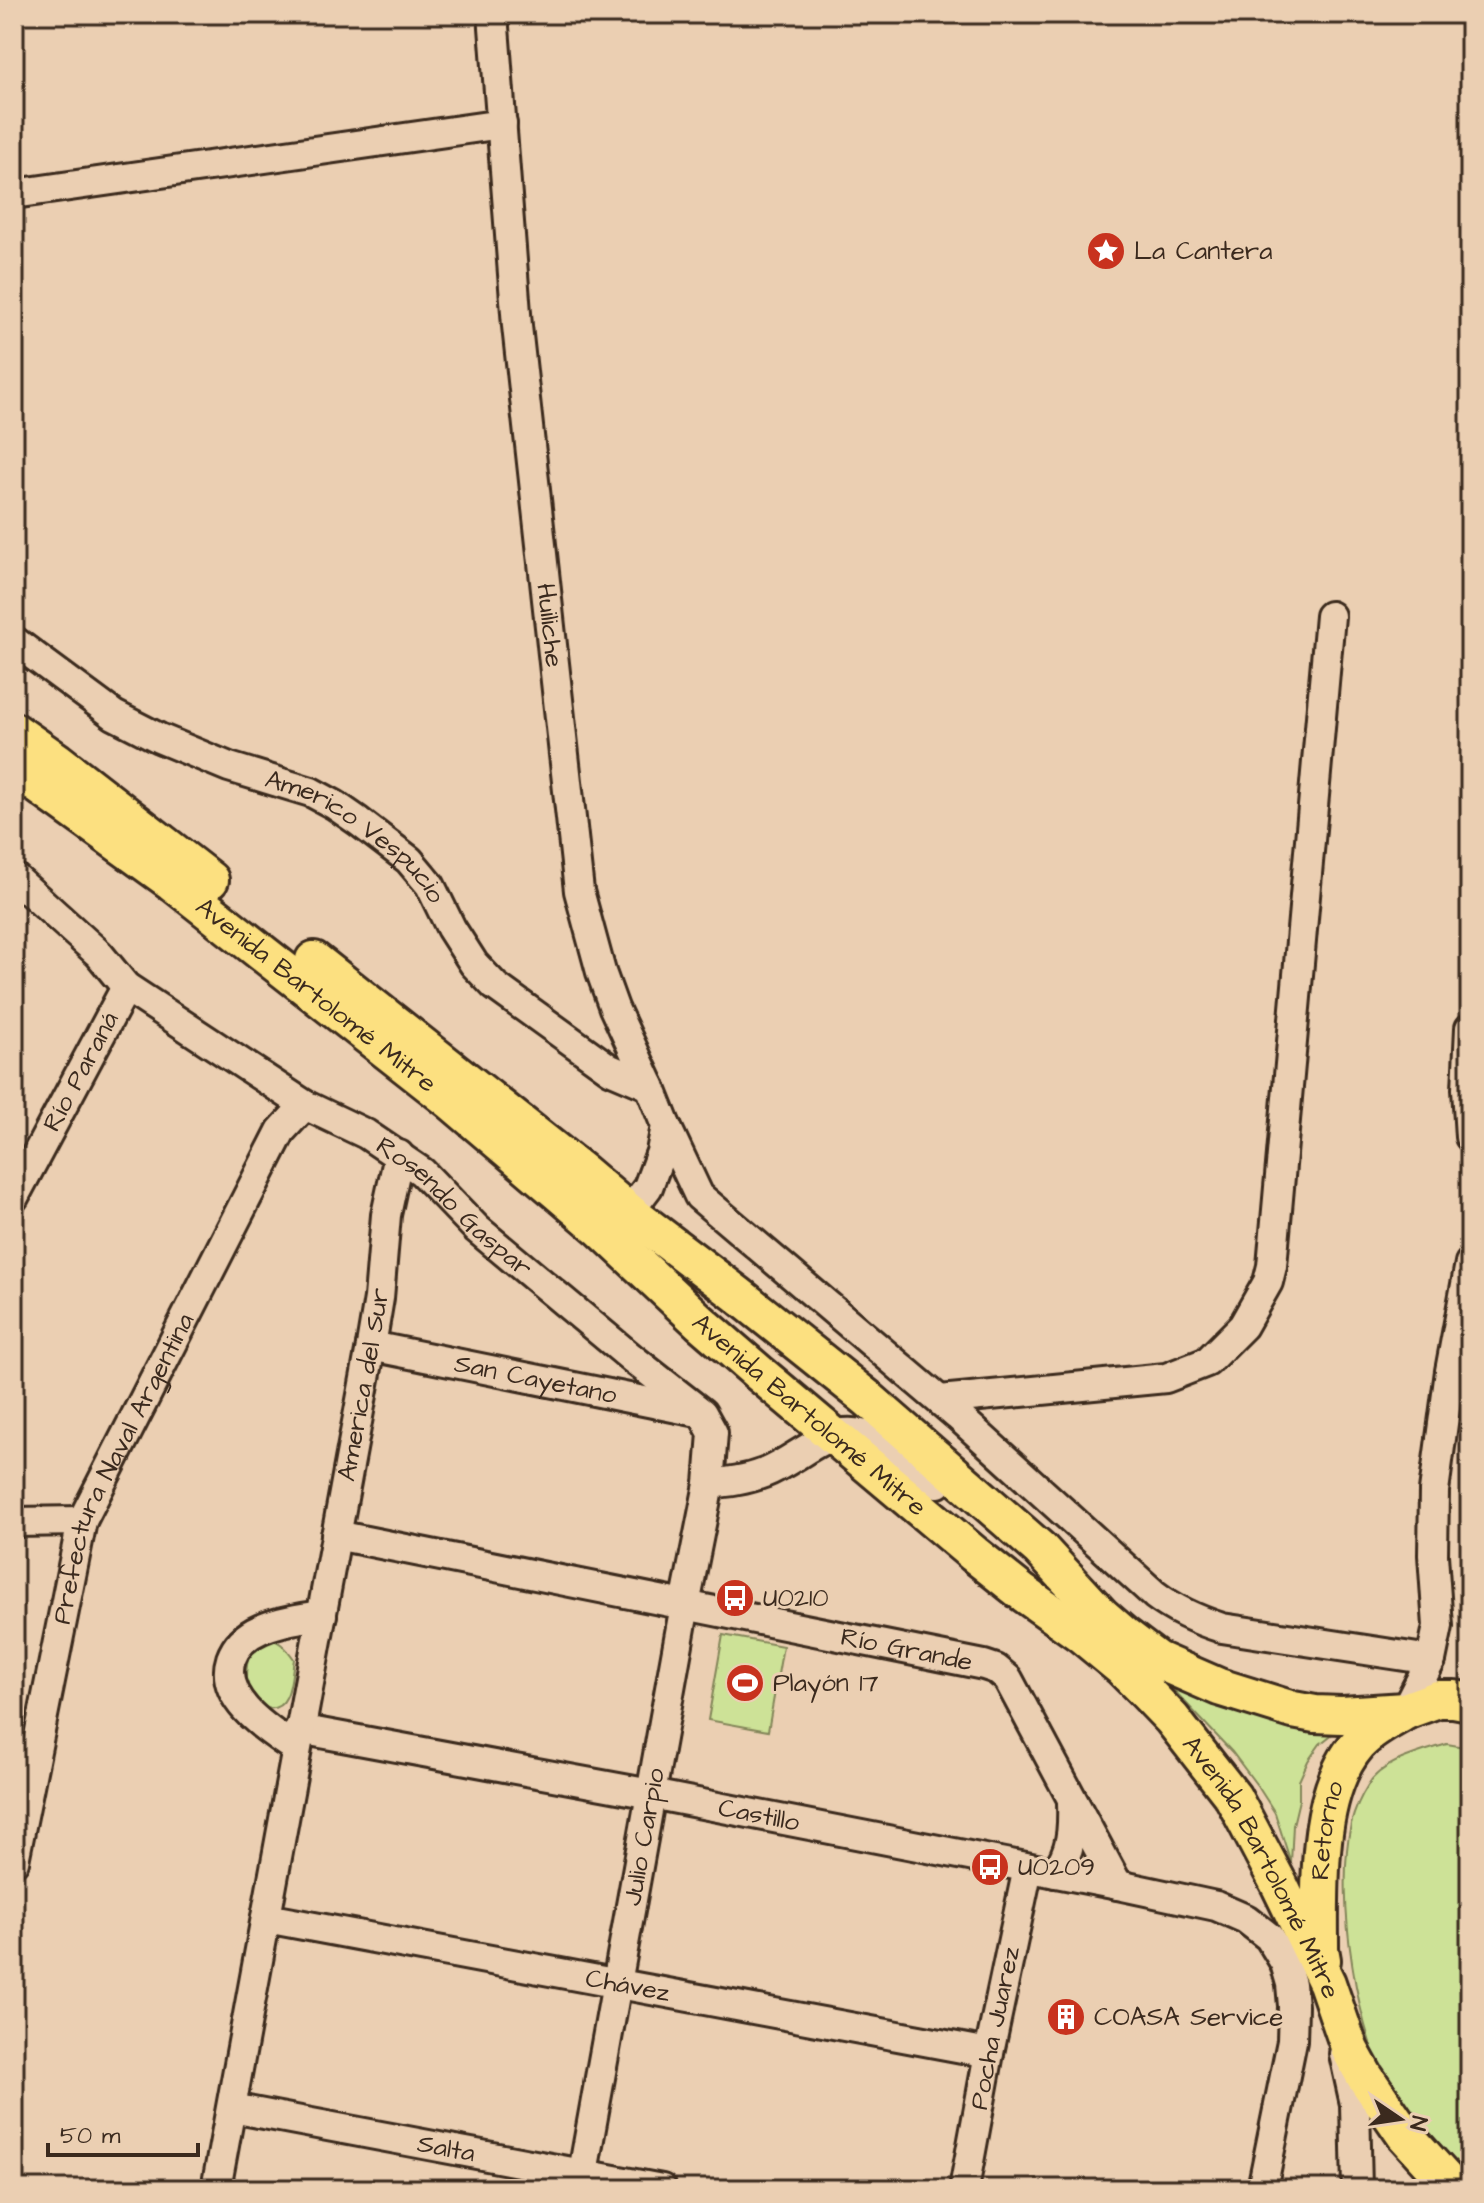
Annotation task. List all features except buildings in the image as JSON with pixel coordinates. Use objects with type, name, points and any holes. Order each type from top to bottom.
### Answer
[{"type":"main road","name":"Avenida Bartolomé Mitre","points":[[14,731],[395,1023],[629,1212],[867,1398],[1040,1549],[1101,1615],[1157,1660],[1197,1679],[1293,1710],[1315,1714],[1405,1711],[1438,1699],[1470,1702]]},
{"type":"main road","name":"Avenida Bartolomé Mitre","points":[[14,768],[184,891],[451,1101],[600,1228],[712,1332],[833,1436],[974,1554],[1121,1667],[1172,1719],[1233,1797],[1327,1983],[1350,2050],[1365,2077],[1405,2135],[1454,2189]]},
{"type":"main road","name":"Retorno","points":[[1327,1983],[1320,1949],[1320,1872],[1328,1808],[1337,1778],[1357,1745],[1405,1711]]},
{"type":"street","name":"Huiliche","points":[[493,14],[517,326],[579,891],[614,1008],[699,1196],[940,1400],[1173,1608],[1196,1620],[1222,1628],[1431,1660]]},
{"type":"street","points":[[14,194],[502,124]]},
{"type":"street","points":[[940,1400],[1166,1378],[1207,1362],[1243,1326],[1268,1282],[1272,1266],[1330,616]]},
{"type":"street","name":"Americo Vespucio","points":[[14,641],[114,715],[159,738],[229,767],[311,792],[358,821],[409,860],[430,885],[451,928],[474,964],[495,986],[610,1069],[650,1086]]},
{"type":"street","name":"Rosendo Gaspar","points":[[14,877],[99,954],[126,987],[305,1105],[366,1134],[422,1172],[477,1229],[702,1413]]},
{"type":"street","name":"Río Paraná","points":[[14,1197],[126,987]]},
{"type":"street","points":[[1470,1028],[1467,1089],[1470,1137]]},
{"type":"street","name":"Prefectura Naval Argentina","points":[[14,1861],[82,1521],[281,1131],[305,1105]]},
{"type":"street","points":[[629,1212],[648,1187],[661,1152],[666,1126]]},
{"type":"street","name":"America del Sur","points":[[216,2189],[371,1346],[379,1298],[386,1215],[399,1155]]},
{"type":"street","points":[[1405,1711],[1431,1660],[1438,1626],[1433,1555],[1434,1491],[1450,1371],[1470,1263]]},
{"type":"street","name":"San Cayetano","points":[[371,1346],[702,1413]]},
{"type":"street","points":[[702,1413],[713,1433],[709,1484],[764,1473],[833,1436],[855,1434],[880,1440],[912,1461],[978,1517],[1008,1533],[1027,1537]]},
{"type":"street","name":"Julio Carpio","points":[[582,2181],[709,1484]]},
{"type":"street","points":[[14,1522],[82,1521]]},
{"type":"street","name":"Río Grande","points":[[336,1535],[996,1669],[1008,1679],[1118,1885]]},
{"type":"street","points":[[298,1739],[277,1736],[241,1704],[232,1692],[228,1675],[230,1663],[235,1649],[258,1630],[322,1615]]},
{"type":"street","name":"Castillo","points":[[298,1739],[651,1794],[1118,1885],[1216,1906],[1246,1919],[1269,1937],[1285,1963],[1293,2006],[1292,2041],[1262,2189]]},
{"type":"street","name":"Pocha Juarez","points":[[964,2189],[989,2053],[1041,1870],[1063,1862],[1069,1845],[1073,1831],[1072,1801]]},
{"type":"street","name":"Chávez","points":[[266,1918],[989,2053]]},
{"type":"street","points":[[1327,1983],[1355,2104],[1357,2189]]},
{"type":"street","name":"Salta","points":[[232,2108],[582,2181],[662,2189]]},
{"type":"green space","name":"Playón 17","points":[[723,1635],[783,1646],[768,1731],[708,1720]]},
{"type":"green space","points":[[263,1637],[281,1644],[294,1659],[288,1692],[280,1705],[274,1708],[263,1707],[248,1699],[246,1670],[251,1649],[253,1642]]},
{"type":"green space","points":[[1170,1686],[1339,1729],[1320,1744],[1299,1781],[1291,1863],[1275,1813],[1259,1788],[1232,1752]]},
{"type":"green space","points":[[1447,1744],[1470,1748],[1470,2173],[1412,2122],[1396,2101],[1382,2074],[1360,2005],[1348,1927],[1347,1854],[1351,1824],[1363,1794],[1374,1777],[1392,1764]]},
{"type":"place","name":"La Cantera","points":[[1106,251]]},
{"type":"place","name":"U0210","points":[[735,1598]]},
{"type":"place","name":"Playón 17","points":[[745,1683]]},
{"type":"place","name":"U0209","points":[[990,1867]]},
{"type":"place","name":"COASA Service","points":[[1066,2017]]}]
